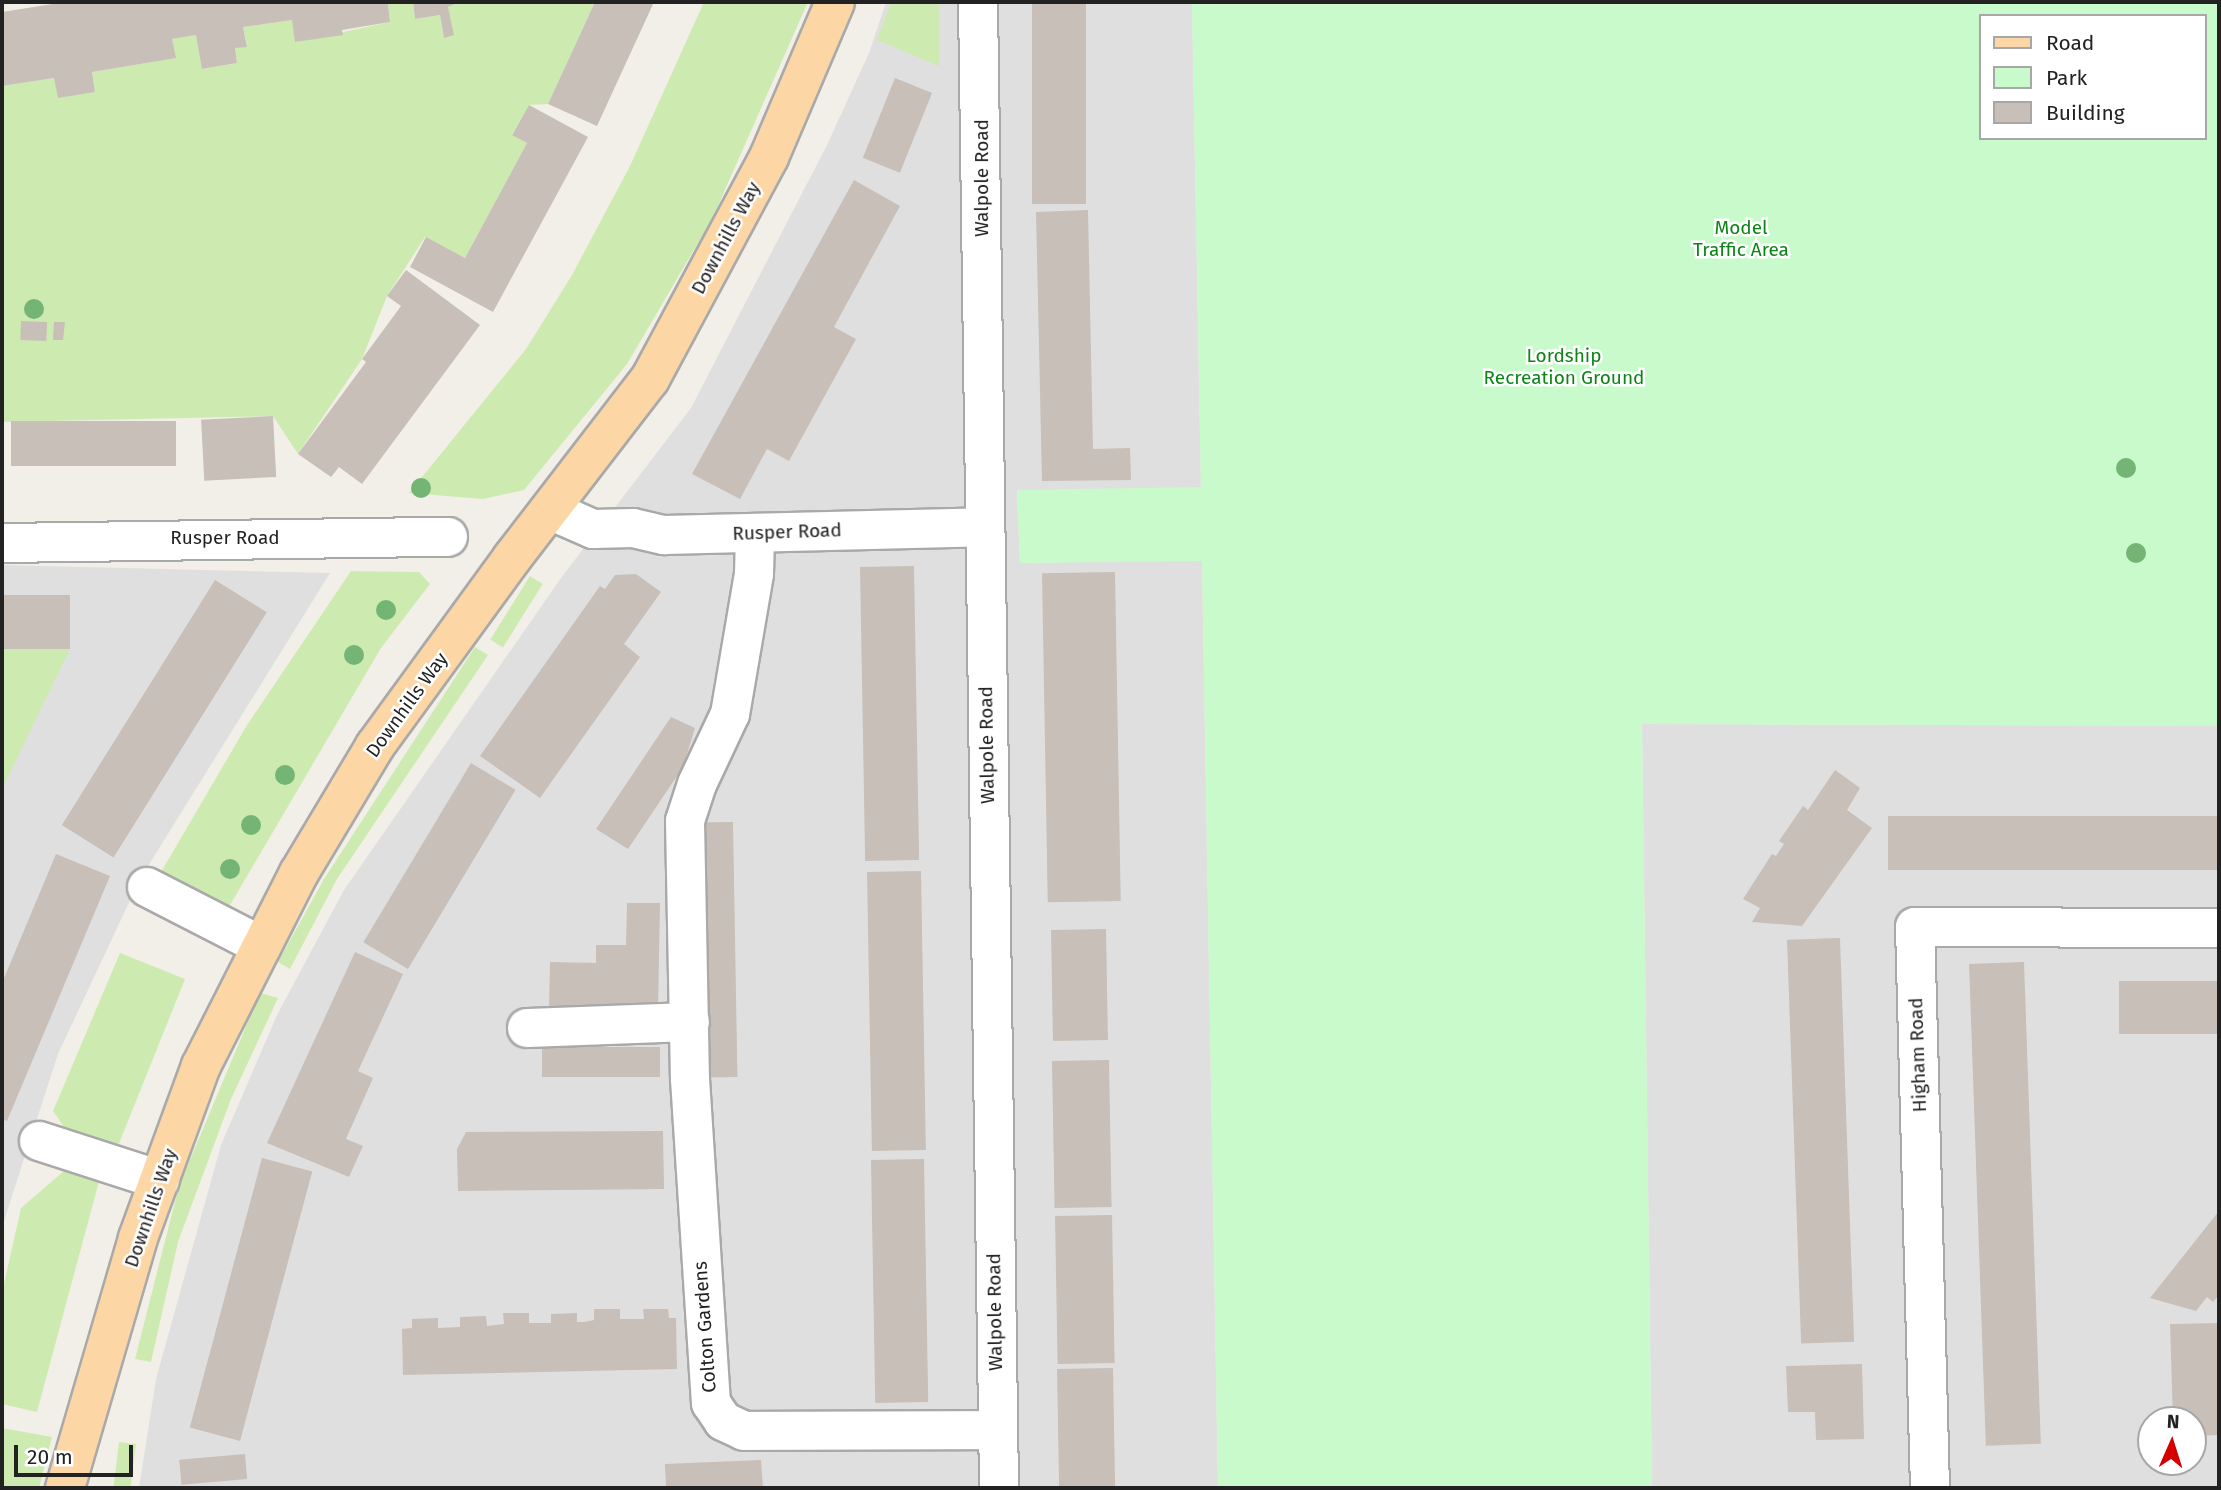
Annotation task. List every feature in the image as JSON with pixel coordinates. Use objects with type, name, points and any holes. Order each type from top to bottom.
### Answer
[{"type":"main road","name":"Downhills Way","points":[[74,1478],[138,1238],[201,1066],[299,873],[375,746],[512,558],[552,511],[650,379],[769,157],[835,2]]},
{"type":"street","name":"Walpole Road","points":[[978,2],[999,1488]]},
{"type":"street","name":"Rusper Road","points":[[552,511],[593,529],[633,528],[664,535],[984,527]]},
{"type":"street","name":"Colton Gardens","points":[[755,534],[754,574],[730,714],[696,784],[685,821],[690,1079],[706,1380],[710,1403],[723,1420],[744,1431],[997,1430]]},
{"type":"street","name":"Rusper Road","points":[[2,543],[449,537]]},
{"type":"street","points":[[147,887],[262,946]]},
{"type":"street","name":"Higham Road","points":[[1930,1488],[1915,927],[2219,928]]},
{"type":"street","points":[[527,1028],[690,1022]]},
{"type":"street","points":[[38,1140],[160,1180]]},
{"type":"shaded area","points":[[886,2],[1192,2],[1201,488],[1017,491],[1020,563],[1202,560],[1218,1488],[139,1488],[156,1379],[221,1145],[277,1015],[344,890],[561,578],[691,408],[827,145],[869,53]]},
{"type":"shaded area","points":[[2,565],[330,573],[140,879],[58,1054],[2,1227]]},
{"type":"shaded area","points":[[1642,724],[2219,726],[2219,1488],[1652,1488]]},
{"type":"green space","points":[[413,2],[415,19],[440,15],[444,37],[448,7],[460,2],[595,2],[548,104],[529,105],[512,134],[527,143],[465,258],[425,237],[387,296],[362,359],[298,454],[273,416],[2,422],[2,86],[54,78],[95,92],[92,72],[175,58],[172,39],[196,35],[203,69],[237,63],[235,48],[247,46],[243,27],[292,20],[296,42],[390,22],[388,4]]},
{"type":"green space","points":[[704,2],[808,2],[712,219],[627,364],[524,490],[483,499],[409,493],[526,349],[572,275],[630,166]]},
{"type":"green space","points":[[891,2],[939,2],[939,66],[877,40]]},
{"type":"green space","name":"Lordship Recreation Ground","points":[[1192,2],[2219,2],[2219,726],[1642,724],[1652,1488],[1218,1488],[1202,561],[1020,563],[1017,490],[1201,487]]},
{"type":"green space","points":[[351,571],[419,572],[430,584],[381,648],[223,917],[157,879],[247,725]]},
{"type":"green space","points":[[530,576],[543,584],[503,648],[490,640]]},
{"type":"green space","points":[[475,647],[488,655],[337,879],[290,969],[278,962],[324,879]]},
{"type":"green space","points":[[2,649],[70,649],[2,789]]},
{"type":"green space","points":[[120,953],[185,979],[114,1156],[75,1143],[53,1111]]},
{"type":"green space","points":[[260,993],[278,998],[231,1099],[178,1242],[151,1362],[135,1359],[179,1186]]},
{"type":"green space","points":[[71,1165],[101,1174],[37,1412],[2,1404],[2,1293],[21,1208]]},
{"type":"green space","points":[[2,1428],[52,1437],[39,1488],[2,1488]]},
{"type":"green space","points":[[119,1442],[136,1444],[130,1488],[113,1488]]},
{"type":"building","points":[[65,2],[393,3],[388,4],[390,22],[342,30],[343,35],[295,42],[292,20],[243,27],[247,47],[235,48],[237,63],[202,69],[196,35],[172,39],[176,58],[92,72],[95,92],[58,98],[54,78],[2,86],[2,12]]},
{"type":"building","points":[[413,2],[460,2],[448,7],[454,35],[444,38],[440,15],[415,19]]},
{"type":"building","points":[[595,2],[654,2],[597,126],[548,104]]},
{"type":"building","points":[[1032,2],[1086,2],[1086,204],[1032,204]]},
{"type":"building","points":[[895,78],[932,93],[900,173],[863,158]]},
{"type":"building","points":[[529,105],[588,137],[493,312],[410,267],[426,237],[465,258],[527,143],[512,135]]},
{"type":"building","points":[[854,180],[900,206],[834,327],[856,339],[789,461],[767,449],[740,499],[692,474]]},
{"type":"building","points":[[1088,210],[1093,449],[1130,448],[1131,480],[1042,481],[1036,212]]},
{"type":"building","points":[[406,270],[480,325],[362,484],[339,467],[331,477],[298,454],[366,362],[362,359],[401,306],[387,296]]},
{"type":"building","points":[[21,321],[47,322],[46,341],[20,340]]},
{"type":"building","points":[[54,322],[65,322],[63,340],[53,340]]},
{"type":"building","points":[[273,416],[276,477],[204,481],[201,420]]},
{"type":"building","points":[[11,421],[176,421],[176,466],[11,466]]},
{"type":"building","points":[[914,566],[919,860],[865,861],[860,567]]},
{"type":"building","points":[[1115,572],[1121,901],[1048,902],[1042,573]]},
{"type":"building","points":[[636,574],[661,592],[624,644],[640,657],[540,798],[480,756],[600,586],[605,589],[615,575]]},
{"type":"building","points":[[215,580],[267,612],[114,857],[62,825]]},
{"type":"building","points":[[2,595],[70,595],[70,649],[2,649]]},
{"type":"building","points":[[671,717],[695,728],[683,767],[628,849],[596,829]]},
{"type":"building","points":[[471,763],[516,790],[408,969],[363,942]]},
{"type":"building","points":[[1835,770],[1860,788],[1847,810],[1872,828],[1802,926],[1752,922],[1760,908],[1743,899],[1772,854],[1776,856],[1784,844],[1779,841],[1803,806],[1808,810]]},
{"type":"building","points":[[1888,816],[2219,816],[2219,870],[1888,870]]},
{"type":"building","points":[[733,822],[737,1077],[704,1078],[700,823]]},
{"type":"building","points":[[56,854],[110,876],[7,1121],[2,1119],[2,983]]},
{"type":"building","points":[[921,871],[926,1150],[872,1151],[867,872]]},
{"type":"building","points":[[627,903],[660,903],[658,1010],[549,1008],[550,962],[596,963],[596,945],[626,945]]},
{"type":"building","points":[[1106,929],[1108,1040],[1053,1041],[1051,930]]},
{"type":"building","points":[[1840,938],[1854,1342],[1801,1344],[1787,940]]},
{"type":"building","points":[[355,952],[403,974],[358,1071],[373,1078],[346,1139],[363,1146],[349,1177],[267,1143]]},
{"type":"building","points":[[2024,962],[2041,1444],[1986,1446],[1969,964]]},
{"type":"building","points":[[2119,981],[2219,981],[2219,1034],[2119,1034]]},
{"type":"building","points":[[542,1047],[660,1047],[660,1077],[542,1077]]},
{"type":"building","points":[[1109,1060],[1112,1207],[1055,1208],[1052,1061]]},
{"type":"building","points":[[663,1131],[664,1189],[458,1191],[457,1149],[466,1132]]},
{"type":"building","points":[[262,1158],[312,1171],[240,1441],[190,1427]]},
{"type":"building","points":[[924,1159],[928,1402],[875,1403],[871,1160]]},
{"type":"building","points":[[2219,1211],[2219,1295],[2213,1302],[2207,1297],[2196,1311],[2150,1298]]},
{"type":"building","points":[[1112,1215],[1115,1363],[1058,1364],[1055,1216]]},
{"type":"building","points":[[594,1309],[620,1309],[620,1319],[644,1319],[643,1309],[668,1309],[669,1318],[676,1318],[677,1369],[403,1375],[402,1329],[412,1328],[412,1319],[438,1318],[438,1328],[460,1327],[460,1317],[486,1316],[487,1326],[504,1324],[503,1313],[529,1313],[529,1323],[551,1323],[551,1314],[577,1313],[577,1322],[584,1322],[594,1320]]},
{"type":"building","points":[[2219,1323],[2219,1435],[2207,1435],[2207,1406],[2173,1406],[2170,1324]]},
{"type":"building","points":[[1862,1364],[1864,1439],[1816,1440],[1815,1412],[1788,1412],[1786,1366]]},
{"type":"building","points":[[1113,1368],[1115,1488],[1059,1488],[1057,1369]]},
{"type":"building","points":[[245,1454],[247,1479],[181,1485],[179,1460]]},
{"type":"building","points":[[761,1460],[763,1488],[666,1488],[665,1464]]},
{"type":"park label","name":"Model Traffic Area","points":[[1741,239]]}]
